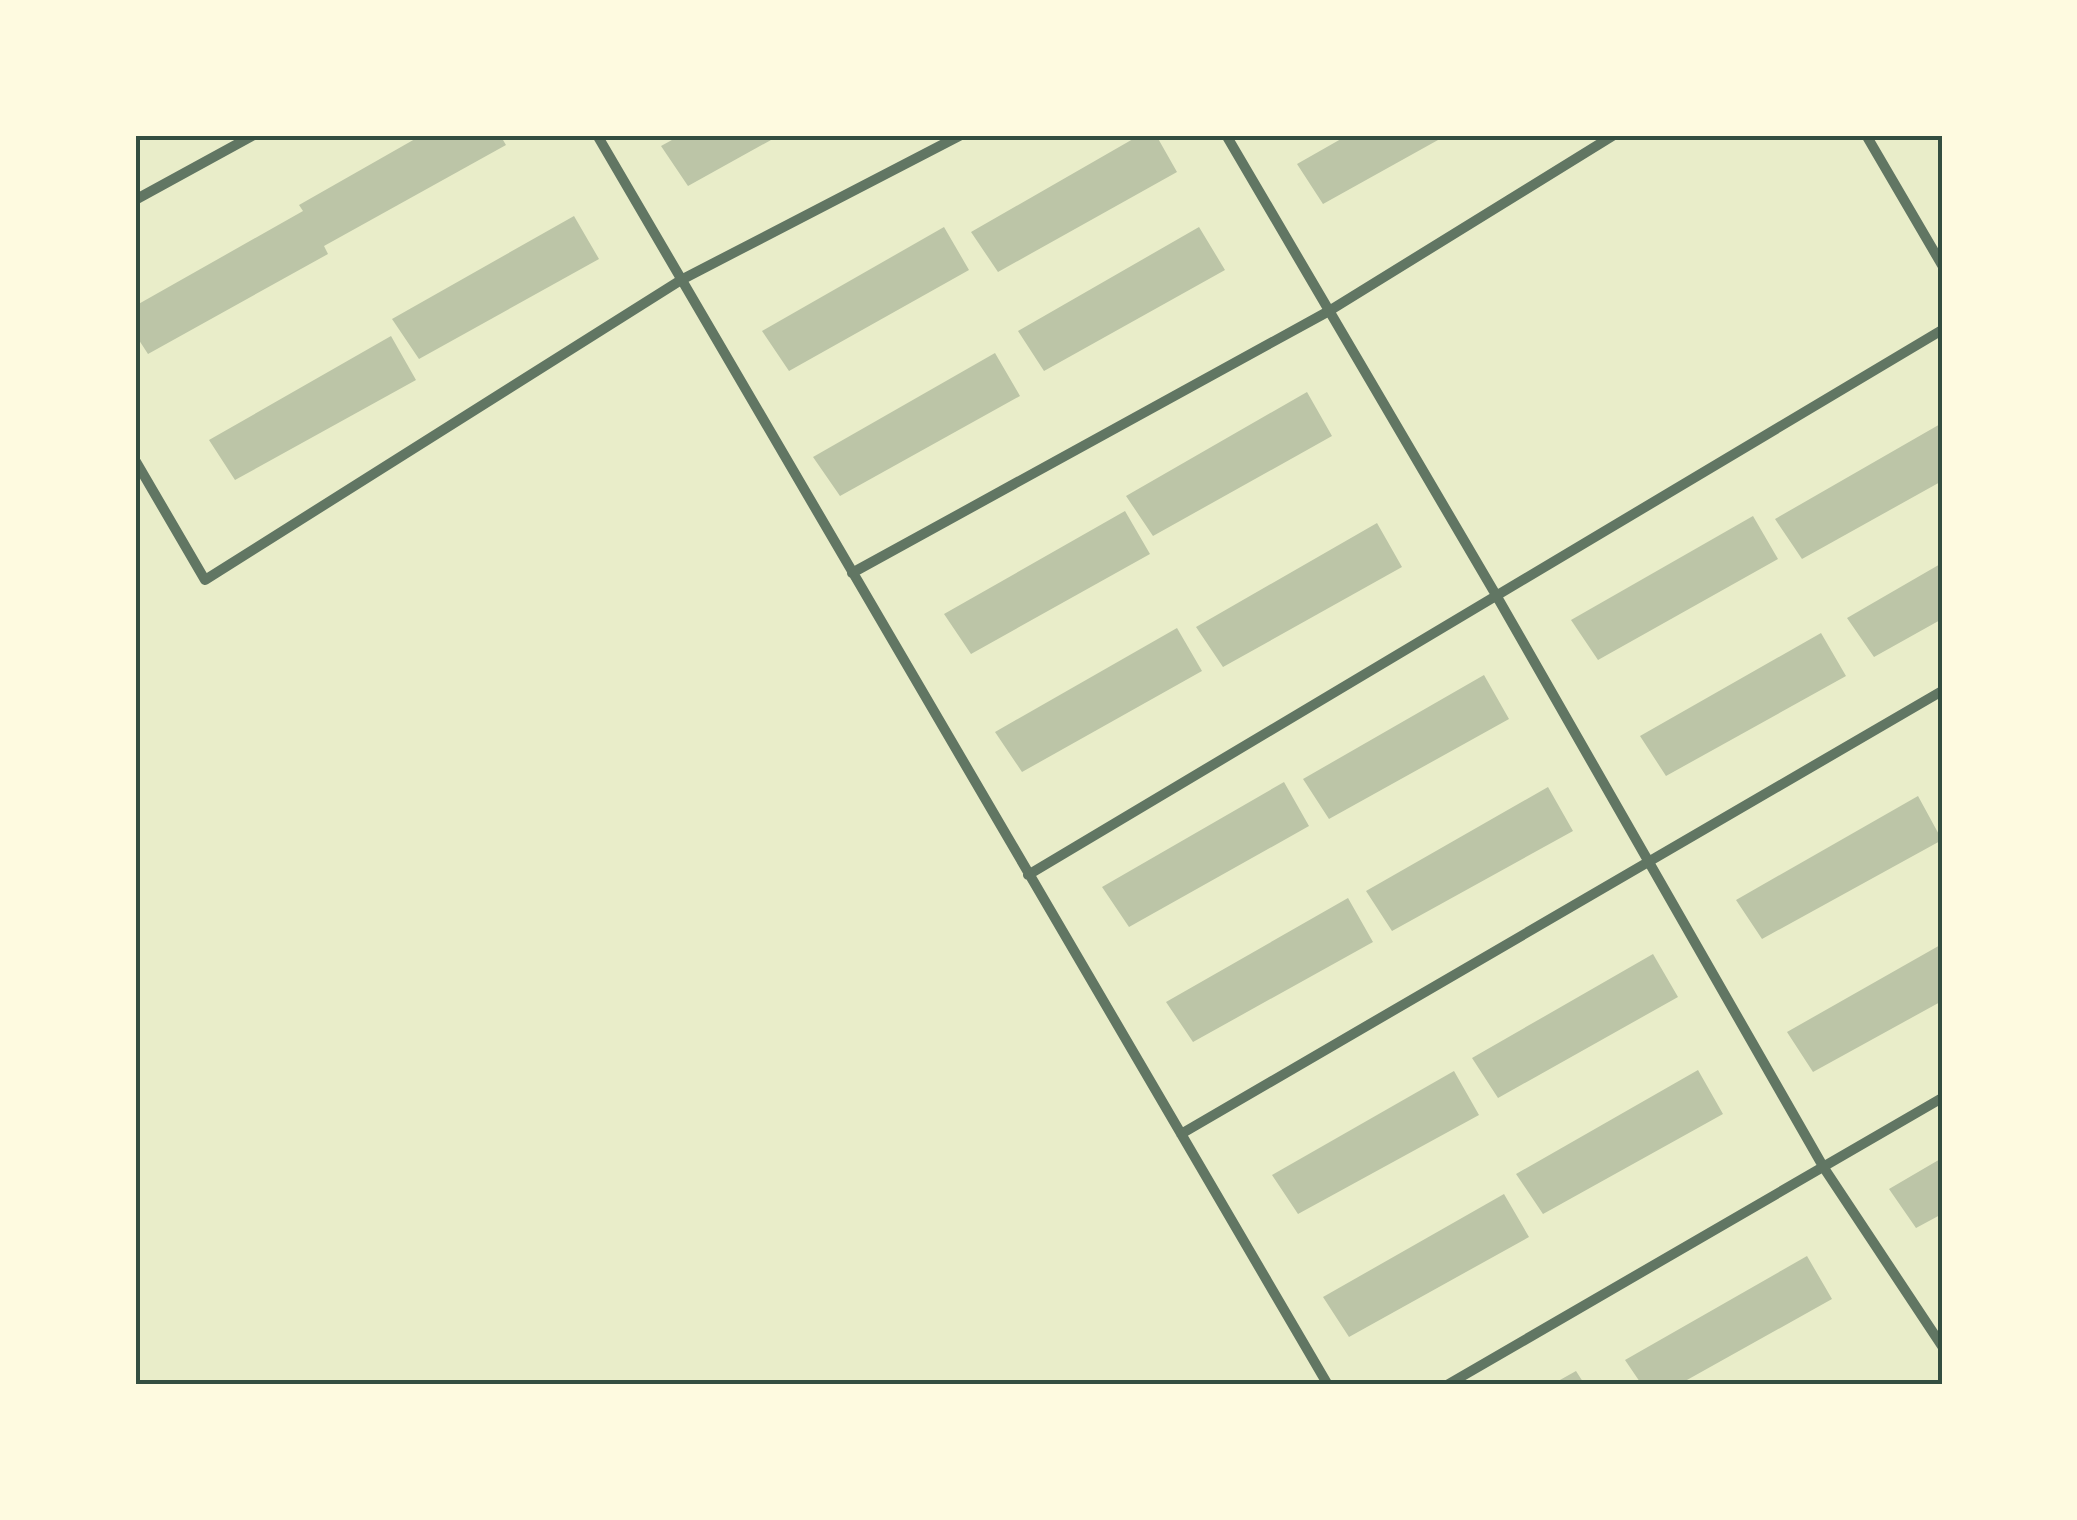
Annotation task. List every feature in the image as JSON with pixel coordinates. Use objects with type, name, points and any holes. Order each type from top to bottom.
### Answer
[{"type":"street","points":[[135,200],[254,135]]},
{"type":"street","points":[[596,135],[1328,1385]]},
{"type":"street","points":[[135,460],[205,580],[682,280],[961,135]]},
{"type":"street","points":[[1226,135],[1496,595],[1824,1168],[1942,1346]]},
{"type":"street","points":[[852,573],[1330,311],[1614,135]]},
{"type":"street","points":[[1866,135],[1942,265]]},
{"type":"street","points":[[1028,874],[1942,330]]},
{"type":"street","points":[[1180,1134],[1942,692]]},
{"type":"street","points":[[1447,1385],[1942,1098]]},
{"type":"building","points":[[422,135],[500,135],[506,145],[324,246],[328,254],[148,354],[135,334],[135,306],[303,211],[299,205]]},
{"type":"building","points":[[681,135],[780,135],[688,186],[661,146]]},
{"type":"building","points":[[1140,135],[1156,135],[1177,172],[998,272],[971,232]]},
{"type":"building","points":[[1348,135],[1447,135],[1323,204],[1297,164]]},
{"type":"building","points":[[574,216],[599,259],[419,359],[392,319]]},
{"type":"building","points":[[944,227],[969,270],[789,371],[762,331]]},
{"type":"building","points":[[1199,227],[1225,270],[1044,371],[1018,331]]},
{"type":"building","points":[[391,336],[416,380],[235,480],[209,440]]},
{"type":"building","points":[[995,353],[1020,396],[840,496],[813,457]]},
{"type":"building","points":[[1307,392],[1332,436],[1153,536],[1126,496]]},
{"type":"building","points":[[1942,423],[1942,481],[1802,559],[1775,519]]},
{"type":"building","points":[[1125,511],[1150,554],[971,654],[944,614]]},
{"type":"building","points":[[1753,516],[1778,559],[1598,660],[1571,620]]},
{"type":"building","points":[[1377,523],[1402,567],[1223,667],[1196,627]]},
{"type":"building","points":[[1942,563],[1942,619],[1874,657],[1847,618]]},
{"type":"building","points":[[1177,628],[1202,671],[1022,772],[995,732]]},
{"type":"building","points":[[1821,633],[1846,676],[1666,776],[1640,736]]},
{"type":"building","points":[[1484,675],[1509,719],[1329,819],[1303,779]]},
{"type":"building","points":[[1284,782],[1309,826],[1129,927],[1102,887]]},
{"type":"building","points":[[1548,787],[1573,831],[1392,931],[1366,891]]},
{"type":"building","points":[[1918,796],[1942,840],[1762,939],[1736,900]]},
{"type":"building","points":[[1348,898],[1373,942],[1193,1042],[1166,1002]]},
{"type":"building","points":[[1942,944],[1942,1001],[1813,1072],[1787,1032]]},
{"type":"building","points":[[1653,954],[1678,997],[1498,1098],[1472,1058]]},
{"type":"building","points":[[1698,1070],[1723,1114],[1543,1214],[1516,1174]]},
{"type":"building","points":[[1454,1071],[1479,1115],[1298,1214],[1272,1175]]},
{"type":"building","points":[[1942,1158],[1942,1214],[1916,1228],[1889,1189]]},
{"type":"building","points":[[1504,1194],[1529,1237],[1349,1337],[1323,1297]]},
{"type":"building","points":[[1807,1256],[1832,1299],[1678,1385],[1642,1385],[1625,1360]]},
{"type":"building","points":[[1576,1371],[1585,1385],[1551,1385]]}]
